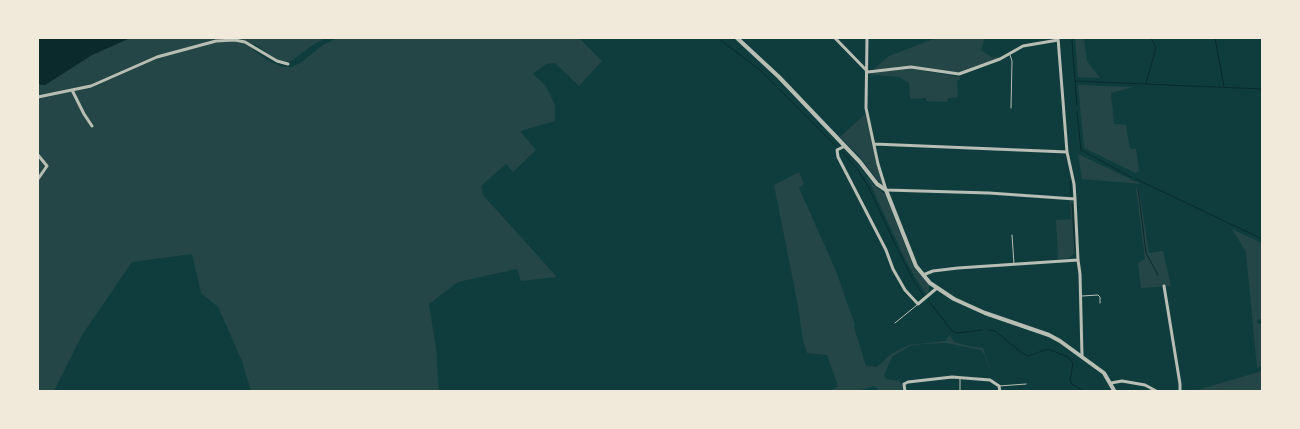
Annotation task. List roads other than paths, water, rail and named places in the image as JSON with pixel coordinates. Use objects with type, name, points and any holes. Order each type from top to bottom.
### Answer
[{"type":"street","points":[[737,38],[779,77],[845,146],[877,184],[886,190],[1075,199]]},
{"type":"street","points":[[835,38],[868,72]]},
{"type":"street","points":[[867,38],[866,108],[874,144],[886,190],[911,256],[922,275],[954,299],[985,313],[1049,335],[1104,373],[1112,383],[1115,392]]},
{"type":"street","points":[[868,72],[912,67],[959,74],[986,65],[1023,46],[1058,39],[1067,152],[1074,184],[1081,296],[1082,356]]},
{"type":"street","points":[[38,97],[91,86],[157,57],[216,41],[235,40],[244,42],[277,61],[288,64]]},
{"type":"street","points":[[72,90],[92,126]]},
{"type":"street","points":[[874,144],[1067,152]]},
{"type":"street","points":[[845,146],[837,153],[841,166],[905,290],[918,304],[937,288]]},
{"type":"street","points":[[38,155],[47,166],[38,179]]},
{"type":"street","points":[[922,275],[937,270],[1078,260]]},
{"type":"street","points":[[1164,286],[1180,392]]},
{"type":"street","points":[[904,392],[904,384],[908,382],[960,377],[990,380],[999,386],[1000,392]]},
{"type":"street","points":[[1112,383],[1122,381],[1145,385],[1158,392]]},
{"type":"lane","points":[[1010,54],[1012,61],[1011,108]]},
{"type":"lane","points":[[1012,235],[1014,264]]},
{"type":"lane","points":[[1081,296],[1099,296],[1100,303]]},
{"type":"lane","points":[[895,323],[918,304]]},
{"type":"lane","points":[[960,377],[960,392]]},
{"type":"lane","points":[[999,386],[1026,384]]},
{"type":"waterway","points":[[718,38],[761,71],[836,146]]},
{"type":"waterway","points":[[1146,83],[1156,48],[1151,38]]},
{"type":"waterway","points":[[1215,38],[1224,87]]},
{"type":"waterway","points":[[1072,40],[1075,81],[1262,89]]},
{"type":"waterway","points":[[1075,81],[1077,105]]},
{"type":"waterway","points":[[1077,112],[1081,150],[1131,177]]},
{"type":"waterway","points":[[842,152],[857,168],[870,190],[913,280],[923,295]]},
{"type":"waterway","points":[[1136,179],[1262,239]]},
{"type":"waterway","points":[[1070,180],[1071,195]]},
{"type":"waterway","points":[[1138,188],[1146,253],[1158,275]]},
{"type":"waterway","points":[[1072,203],[1075,251]]},
{"type":"waterway","points":[[928,300],[952,331],[957,333],[982,330]]},
{"type":"waterway","points":[[988,330],[995,331],[1028,356],[1048,349],[1068,357],[1073,363],[1070,380],[1072,384],[1085,392]]}]
